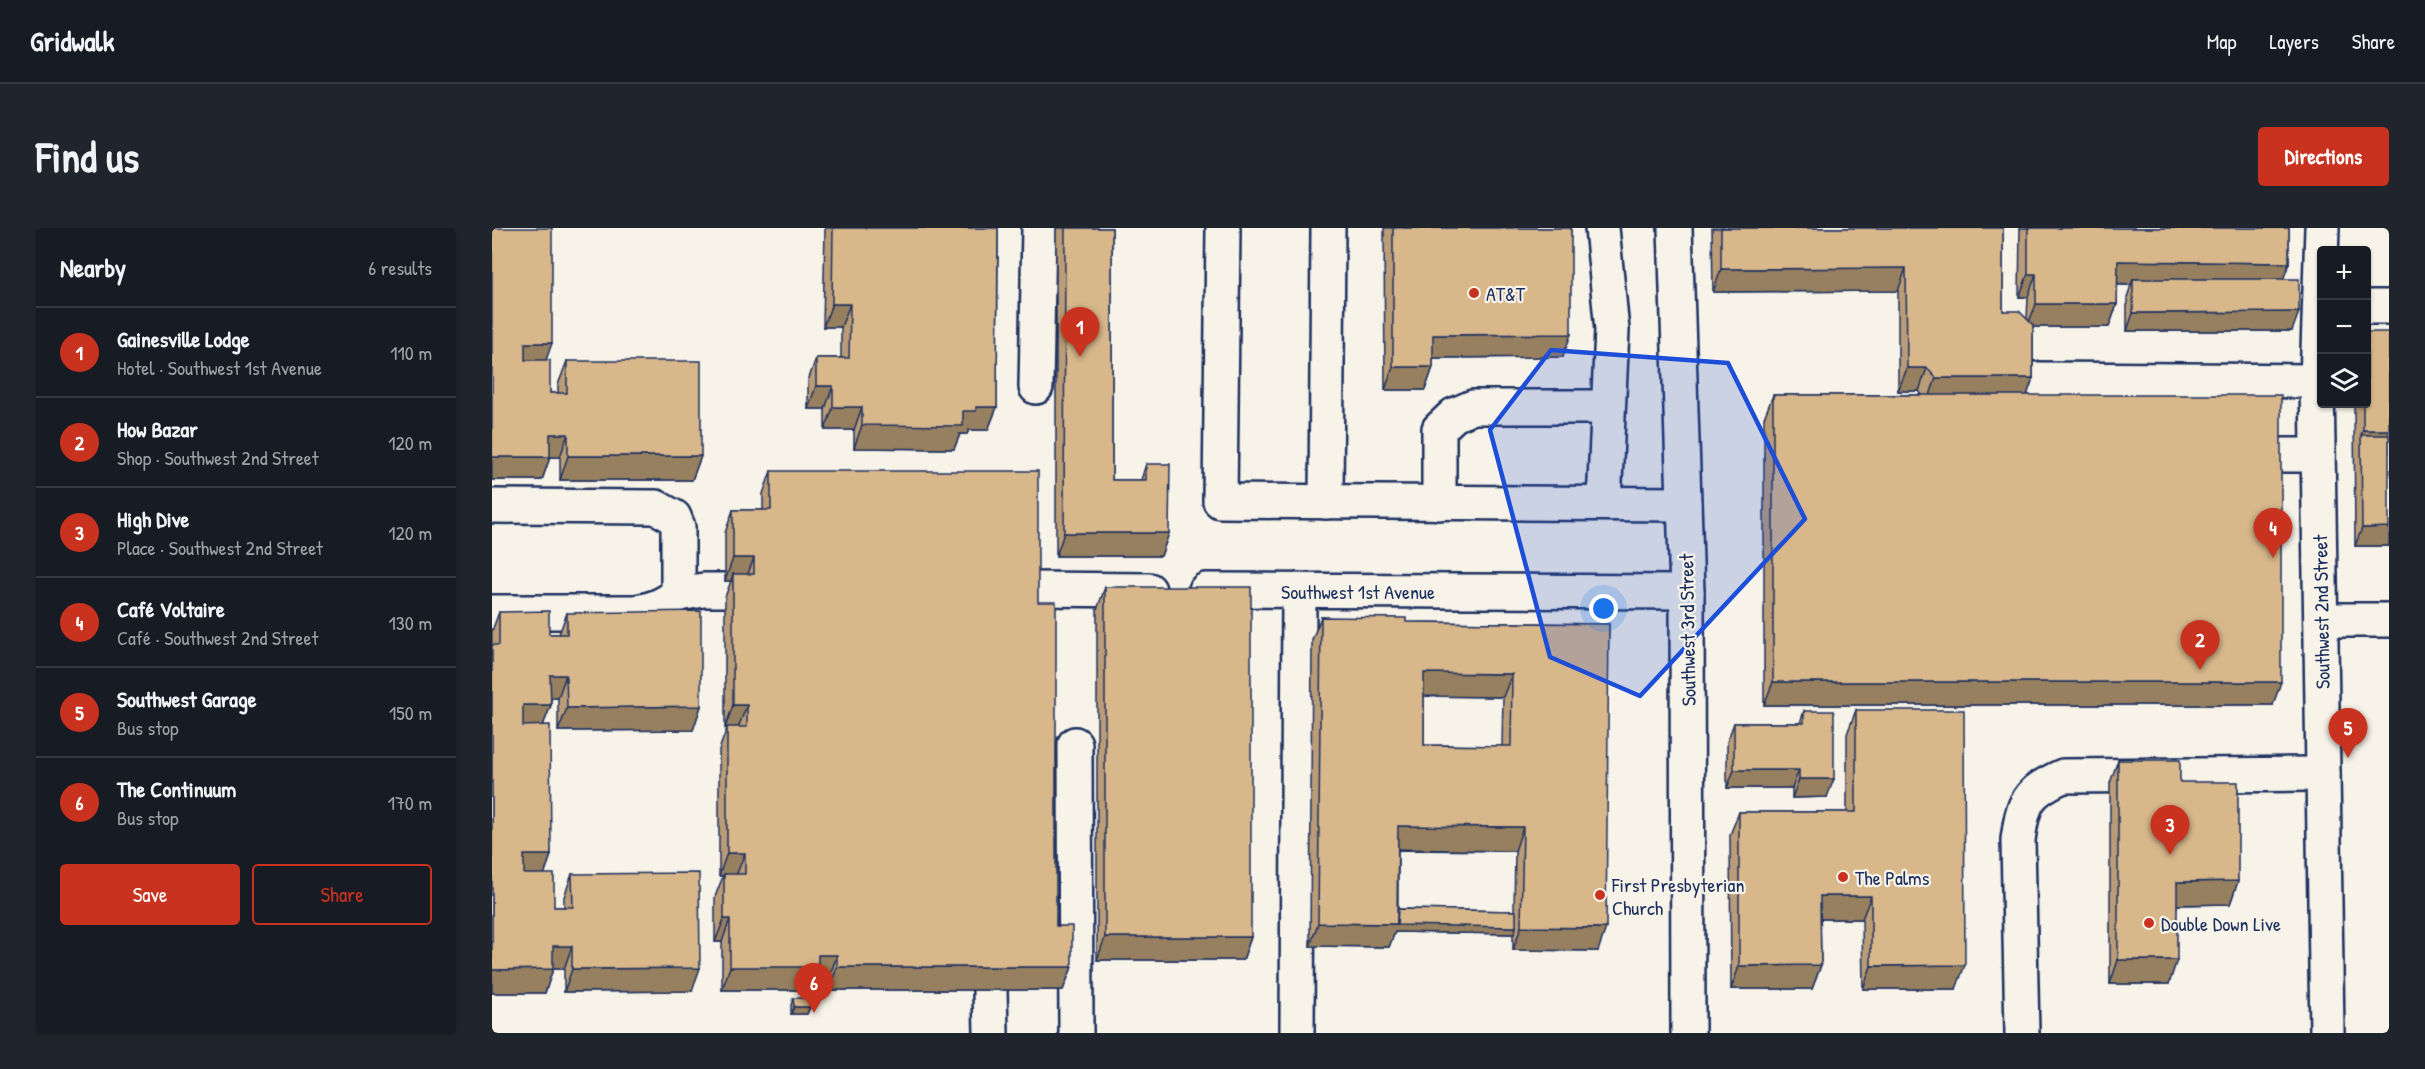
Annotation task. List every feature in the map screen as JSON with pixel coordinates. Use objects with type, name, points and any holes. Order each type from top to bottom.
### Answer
[{"type":"street","points":[[1036,387],[1039,228]]},
{"type":"street","points":[[1223,228],[1219,498],[1223,502],[1684,504]]},
{"type":"street","points":[[1326,502],[1328,228]]},
{"type":"street","points":[[1602,228],[1612,330],[1604,503]]},
{"type":"street","name":"Southwest 3rd Street","points":[[1675,228],[1687,592],[1688,1033]]},
{"type":"street","name":"Southwest 2nd Street","points":[[2321,300],[2322,228]]},
{"type":"street","points":[[2371,307],[2389,307]]},
{"type":"street","points":[[2035,380],[2317,381]]},
{"type":"street","points":[[1439,503],[1439,429],[1454,415],[1473,407],[1608,407]]},
{"type":"street","name":"Southwest 2nd Street","points":[[2317,408],[2327,1033]]},
{"type":"street","points":[[2273,455],[2318,455]]},
{"type":"street","points":[[492,506],[656,507],[666,511],[674,517],[678,526],[678,594]]},
{"type":"street","name":"Southwest 1st Avenue","points":[[1029,589],[1687,592]]},
{"type":"street","points":[[492,612],[635,612],[658,607],[678,594],[704,590],[745,590]]},
{"type":"street","points":[[1297,1033],[1299,590]]},
{"type":"street","points":[[2321,620],[2389,620]]},
{"type":"street","points":[[1075,744],[1076,1033]]},
{"type":"street","points":[[2022,1033],[2018,840],[2022,809],[2041,786],[2063,776],[2323,774]]},
{"type":"street","points":[[990,990],[991,1033]]},
{"type":"highlighted area","points":[[1551,350],[1728,363],[1805,519],[1640,696],[1550,657],[1490,430]]},
{"type":"building","points":[[492,228],[552,228],[552,343],[525,343],[525,360],[550,360],[550,393],[567,393],[567,361],[701,361],[701,456],[568,456],[568,434],[550,434],[550,457],[492,457]]},
{"type":"building","points":[[833,228],[998,228],[997,407],[976,407],[976,411],[963,411],[963,426],[862,425],[862,407],[833,407],[833,386],[816,386],[816,358],[849,358],[850,304],[832,304]]},
{"type":"building","points":[[1065,228],[1112,228],[1112,480],[1146,480],[1146,464],[1170,464],[1169,533],[1064,533]]},
{"type":"building","name":"AT&T","points":[[1393,228],[1571,228],[1571,334],[1433,335],[1433,367],[1393,367]]},
{"type":"building","points":[[1721,228],[2003,228],[2003,311],[2019,311],[2033,325],[2033,378],[1936,378],[1927,368],[1907,368],[1906,268],[1721,269]]},
{"type":"building","points":[[2028,228],[2289,228],[2289,263],[2118,261],[2117,304],[2036,304],[2036,274],[2028,274]]},
{"type":"building","points":[[2133,279],[2299,279],[2299,312],[2133,313]]},
{"type":"building","points":[[2371,332],[2389,332],[2389,430],[2363,430],[2363,408],[2371,408]]},
{"type":"building","points":[[1773,395],[2281,395],[2281,682],[1773,682]]},
{"type":"building","points":[[2361,435],[2389,435],[2389,527],[2362,528]]},
{"type":"building","points":[[771,471],[1038,471],[1038,602],[1056,602],[1056,926],[1072,926],[1072,967],[837,967],[837,955],[818,955],[818,967],[730,967],[730,919],[724,919],[724,874],[745,874],[745,853],[727,853],[727,727],[747,727],[747,705],[733,705],[733,574],[754,574],[754,558],[733,558],[733,510],[771,510]]},
{"type":"building","points":[[1105,587],[1251,587],[1251,937],[1105,937]]},
{"type":"building","points":[[549,611],[549,634],[567,634],[567,613],[701,611],[701,706],[567,708],[566,675],[550,675],[551,705],[523,705],[523,726],[550,725],[551,855],[524,855],[524,874],[554,874],[554,907],[573,907],[572,874],[699,873],[700,968],[572,969],[572,946],[553,946],[553,969],[492,970],[492,645],[499,645],[499,612]]},
{"type":"building","points":[[1321,617],[1406,618],[1406,622],[1609,624],[1606,928],[1521,927],[1523,827],[1398,826],[1397,924],[1318,923]],"holes":[[[1424,673],[1512,674],[1511,746],[1424,745]]]},
{"type":"building","name":"The Palms","points":[[1856,710],[1964,710],[1965,965],[1871,966],[1871,896],[1820,896],[1821,965],[1739,966],[1739,812],[1856,812]]},
{"type":"building","points":[[1804,711],[1834,711],[1834,779],[1799,779],[1799,770],[1734,770],[1734,723],[1804,723]]},
{"type":"building","points":[[2118,760],[2180,760],[2180,782],[2238,782],[2238,881],[2177,882],[2177,960],[2118,960]]},
{"type":"building","points":[[1398,909],[1516,911],[1516,927],[1397,925]]},
{"type":"building","points":[[793,998],[809,998],[810,1007],[794,1007]]},
{"type":"place","name":"AT&T","points":[[1474,293]]},
{"type":"place","name":"Gainesville Lodge","points":[[1080,357]]},
{"type":"place","name":"Café Voltaire","points":[[2273,558]]},
{"type":"place","name":"How Bazar","points":[[2200,670]]},
{"type":"place","name":"Southwest Garage","points":[[2348,758]]},
{"type":"place","name":"High Dive","points":[[2170,855]]},
{"type":"place","name":"The Palms","points":[[1843,877]]},
{"type":"place","name":"First Presbyterian Church","points":[[1600,895]]},
{"type":"place","name":"Double Down Live","points":[[2149,923]]},
{"type":"place","name":"The Continuum","points":[[814,1013]]}]
